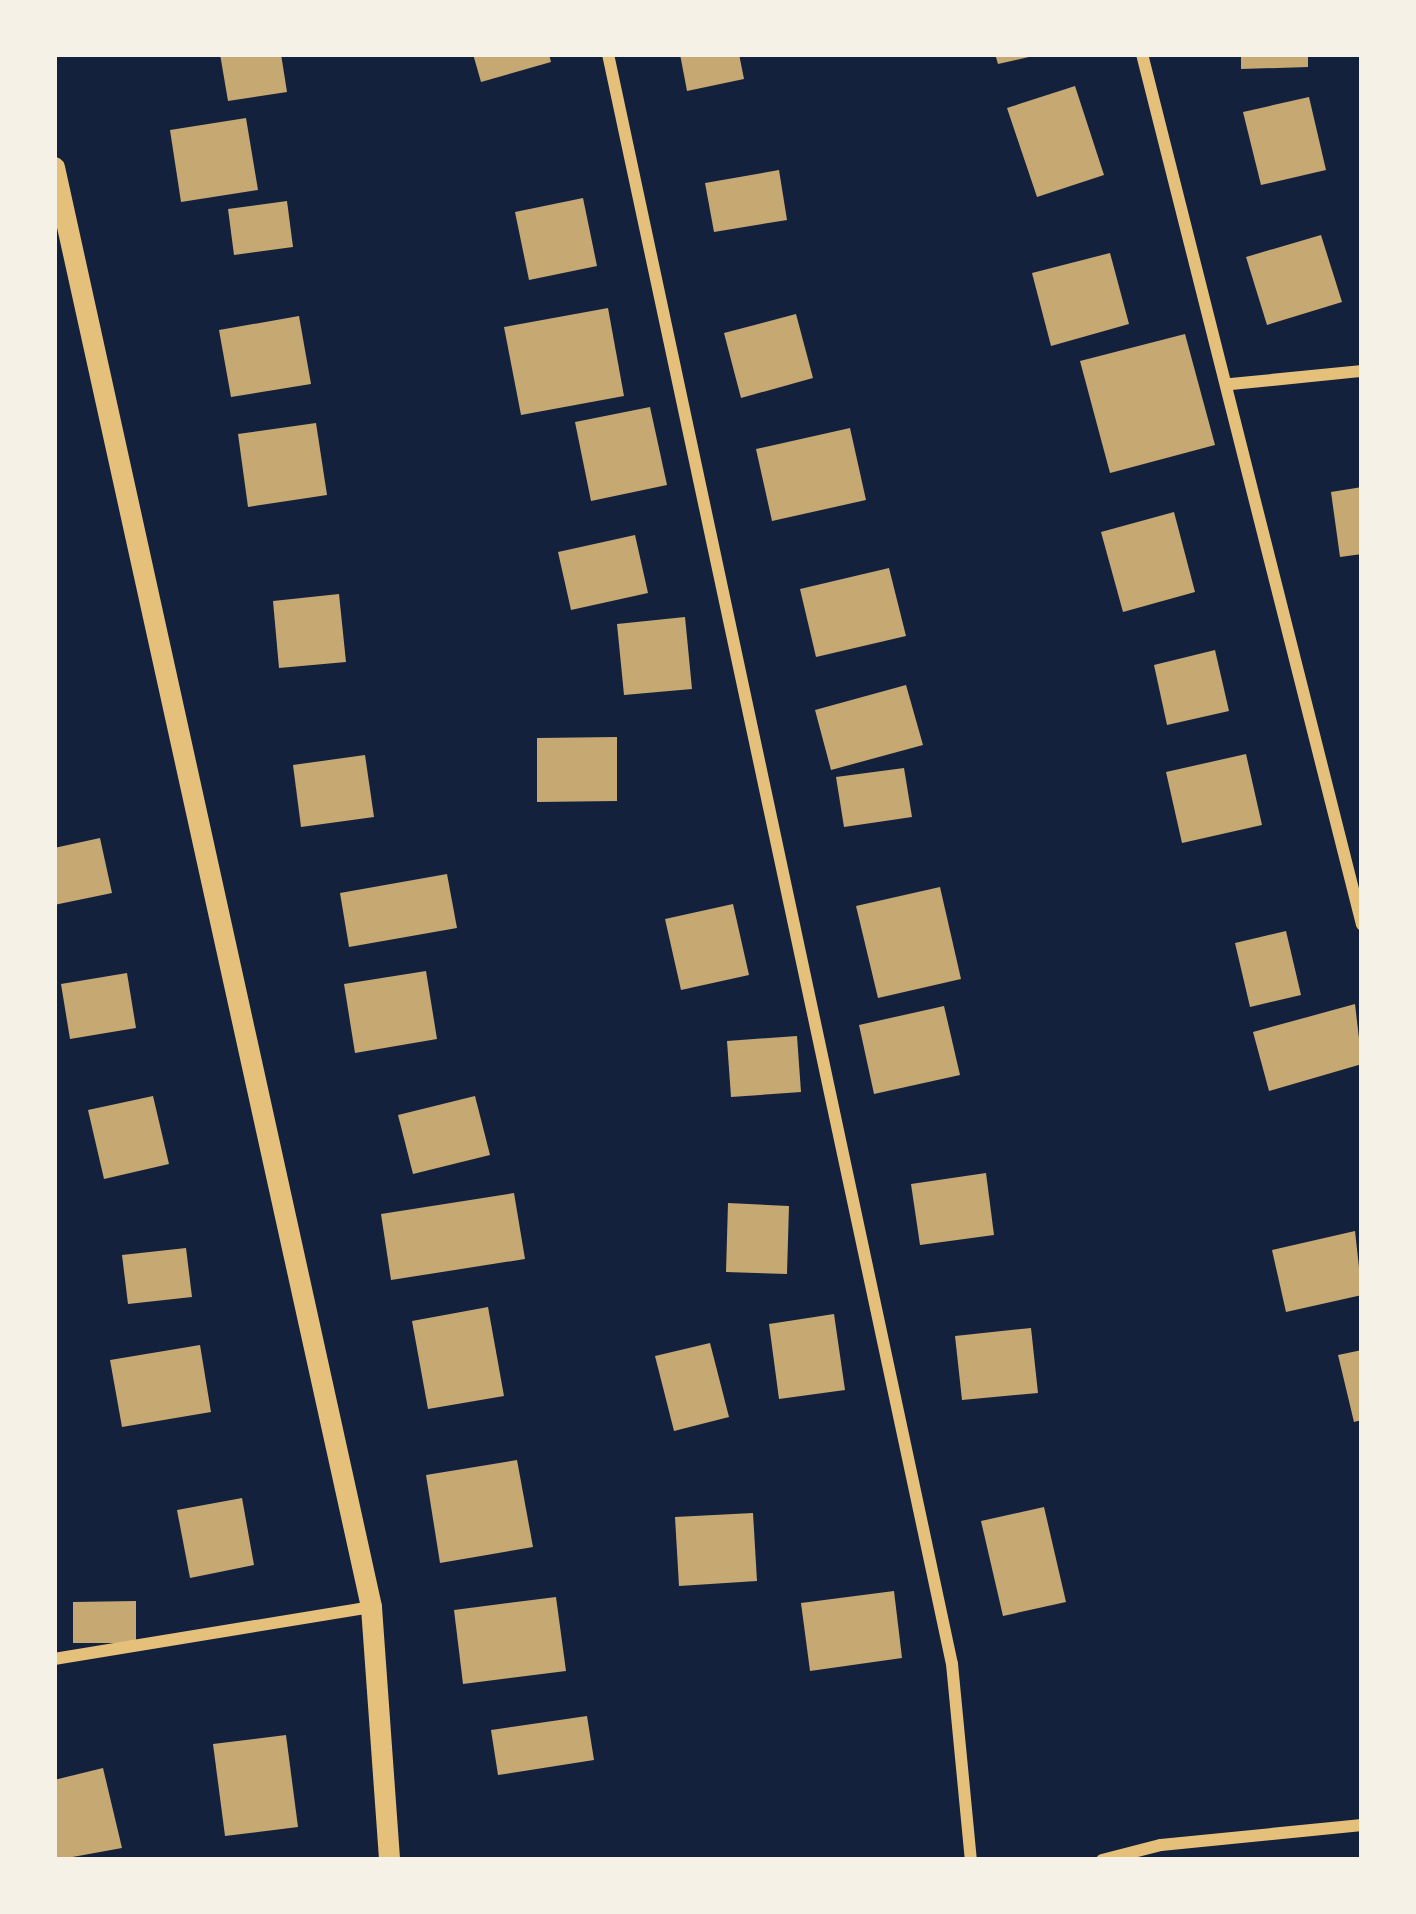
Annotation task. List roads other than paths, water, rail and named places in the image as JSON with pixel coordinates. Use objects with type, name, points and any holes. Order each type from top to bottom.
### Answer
[{"type":"street","points":[[608,54],[952,1664],[971,1860]]},
{"type":"street","points":[[1142,54],[1231,384],[1362,925]]},
{"type":"street","points":[[54,167],[371,1606],[389,1860]]},
{"type":"street","points":[[1231,384],[1362,371]]},
{"type":"street","points":[[54,1659],[371,1606]]},
{"type":"street","points":[[1102,1860],[1161,1845],[1362,1825]]}]
